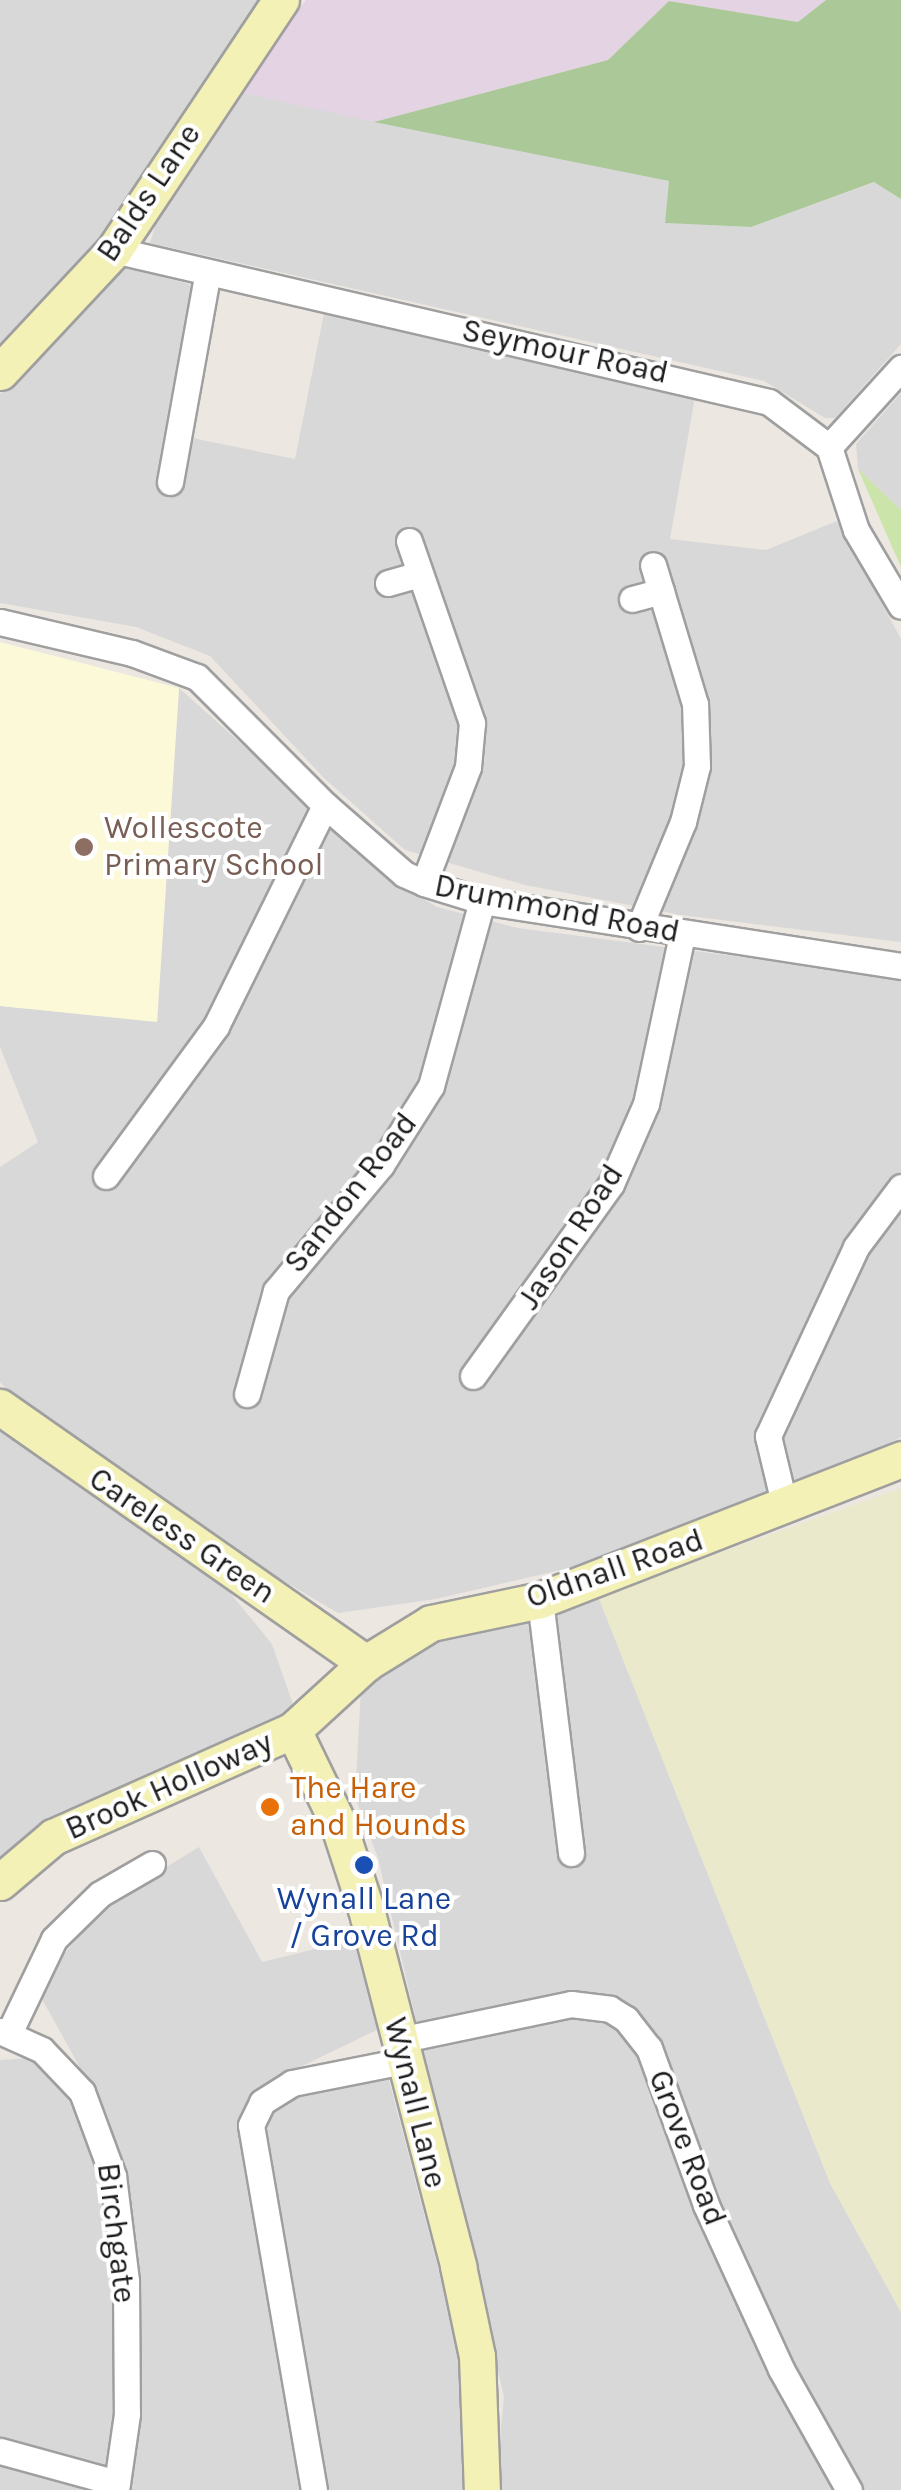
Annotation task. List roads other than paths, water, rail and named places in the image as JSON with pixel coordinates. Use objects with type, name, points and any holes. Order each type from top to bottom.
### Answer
[{"type":"street","name":"Balds Lane","points":[[0,372],[114,250],[281,0]]},
{"type":"street","name":"Seymour Road","points":[[114,250],[206,277],[736,390],[769,402],[829,447]]},
{"type":"street","points":[[170,482],[206,277]]},
{"type":"street","points":[[901,368],[829,447],[856,530],[901,606]]},
{"type":"street","points":[[409,541],[446,635],[473,744],[424,883]]},
{"type":"street","points":[[638,928],[683,822],[697,766],[694,704],[653,565]]},
{"type":"street","points":[[388,583],[420,574]]},
{"type":"street","points":[[632,599],[661,591]]},
{"type":"street","name":"Drummond Road","points":[[0,622],[132,652],[196,677],[325,805],[404,874],[424,883],[482,901],[901,966]]},
{"type":"street","points":[[106,1176],[113,1150],[216,1026],[325,805]]},
{"type":"street","name":"Sandon Road","points":[[244,1376],[276,1291],[381,1166],[431,1086],[482,901]]},
{"type":"street","name":"Jason Road","points":[[489,1368],[611,1184],[646,1104],[682,934]]},
{"type":"street","points":[[785,1507],[768,1436],[856,1247],[901,1186]]},
{"type":"street","name":"Careless Green","points":[[0,1407],[366,1664]]},
{"type":"street","name":"Oldnall Road","points":[[293,1730],[366,1664],[432,1624],[540,1600],[901,1459]]},
{"type":"street","points":[[540,1600],[574,1838]]},
{"type":"street","name":"Brook Holloway","points":[[0,1882],[53,1837],[293,1730]]},
{"type":"street","name":"Wynall Lane","points":[[293,1730],[338,1823],[401,2051],[478,2356],[482,2490]]},
{"type":"street","points":[[5,2031],[54,1939],[100,1894],[152,1864]]},
{"type":"street","name":"Grove Road","points":[[314,2490],[251,2125],[262,2102],[292,2083],[571,2004],[590,2004],[626,2018],[649,2048],[706,2205],[781,2369],[849,2490]]},
{"type":"street","name":"Birchgate","points":[[0,2451],[117,2486],[127,2414],[126,2281],[113,2176],[82,2092],[42,2050],[5,2031]]},
{"type":"place","name":"Wollescote Primary School","points":[[84,847]]},
{"type":"place","name":"The Hare and Hounds","points":[[270,1807]]},
{"type":"place","name":"Wynall Lane / Grove Rd","points":[[364,1865]]}]
